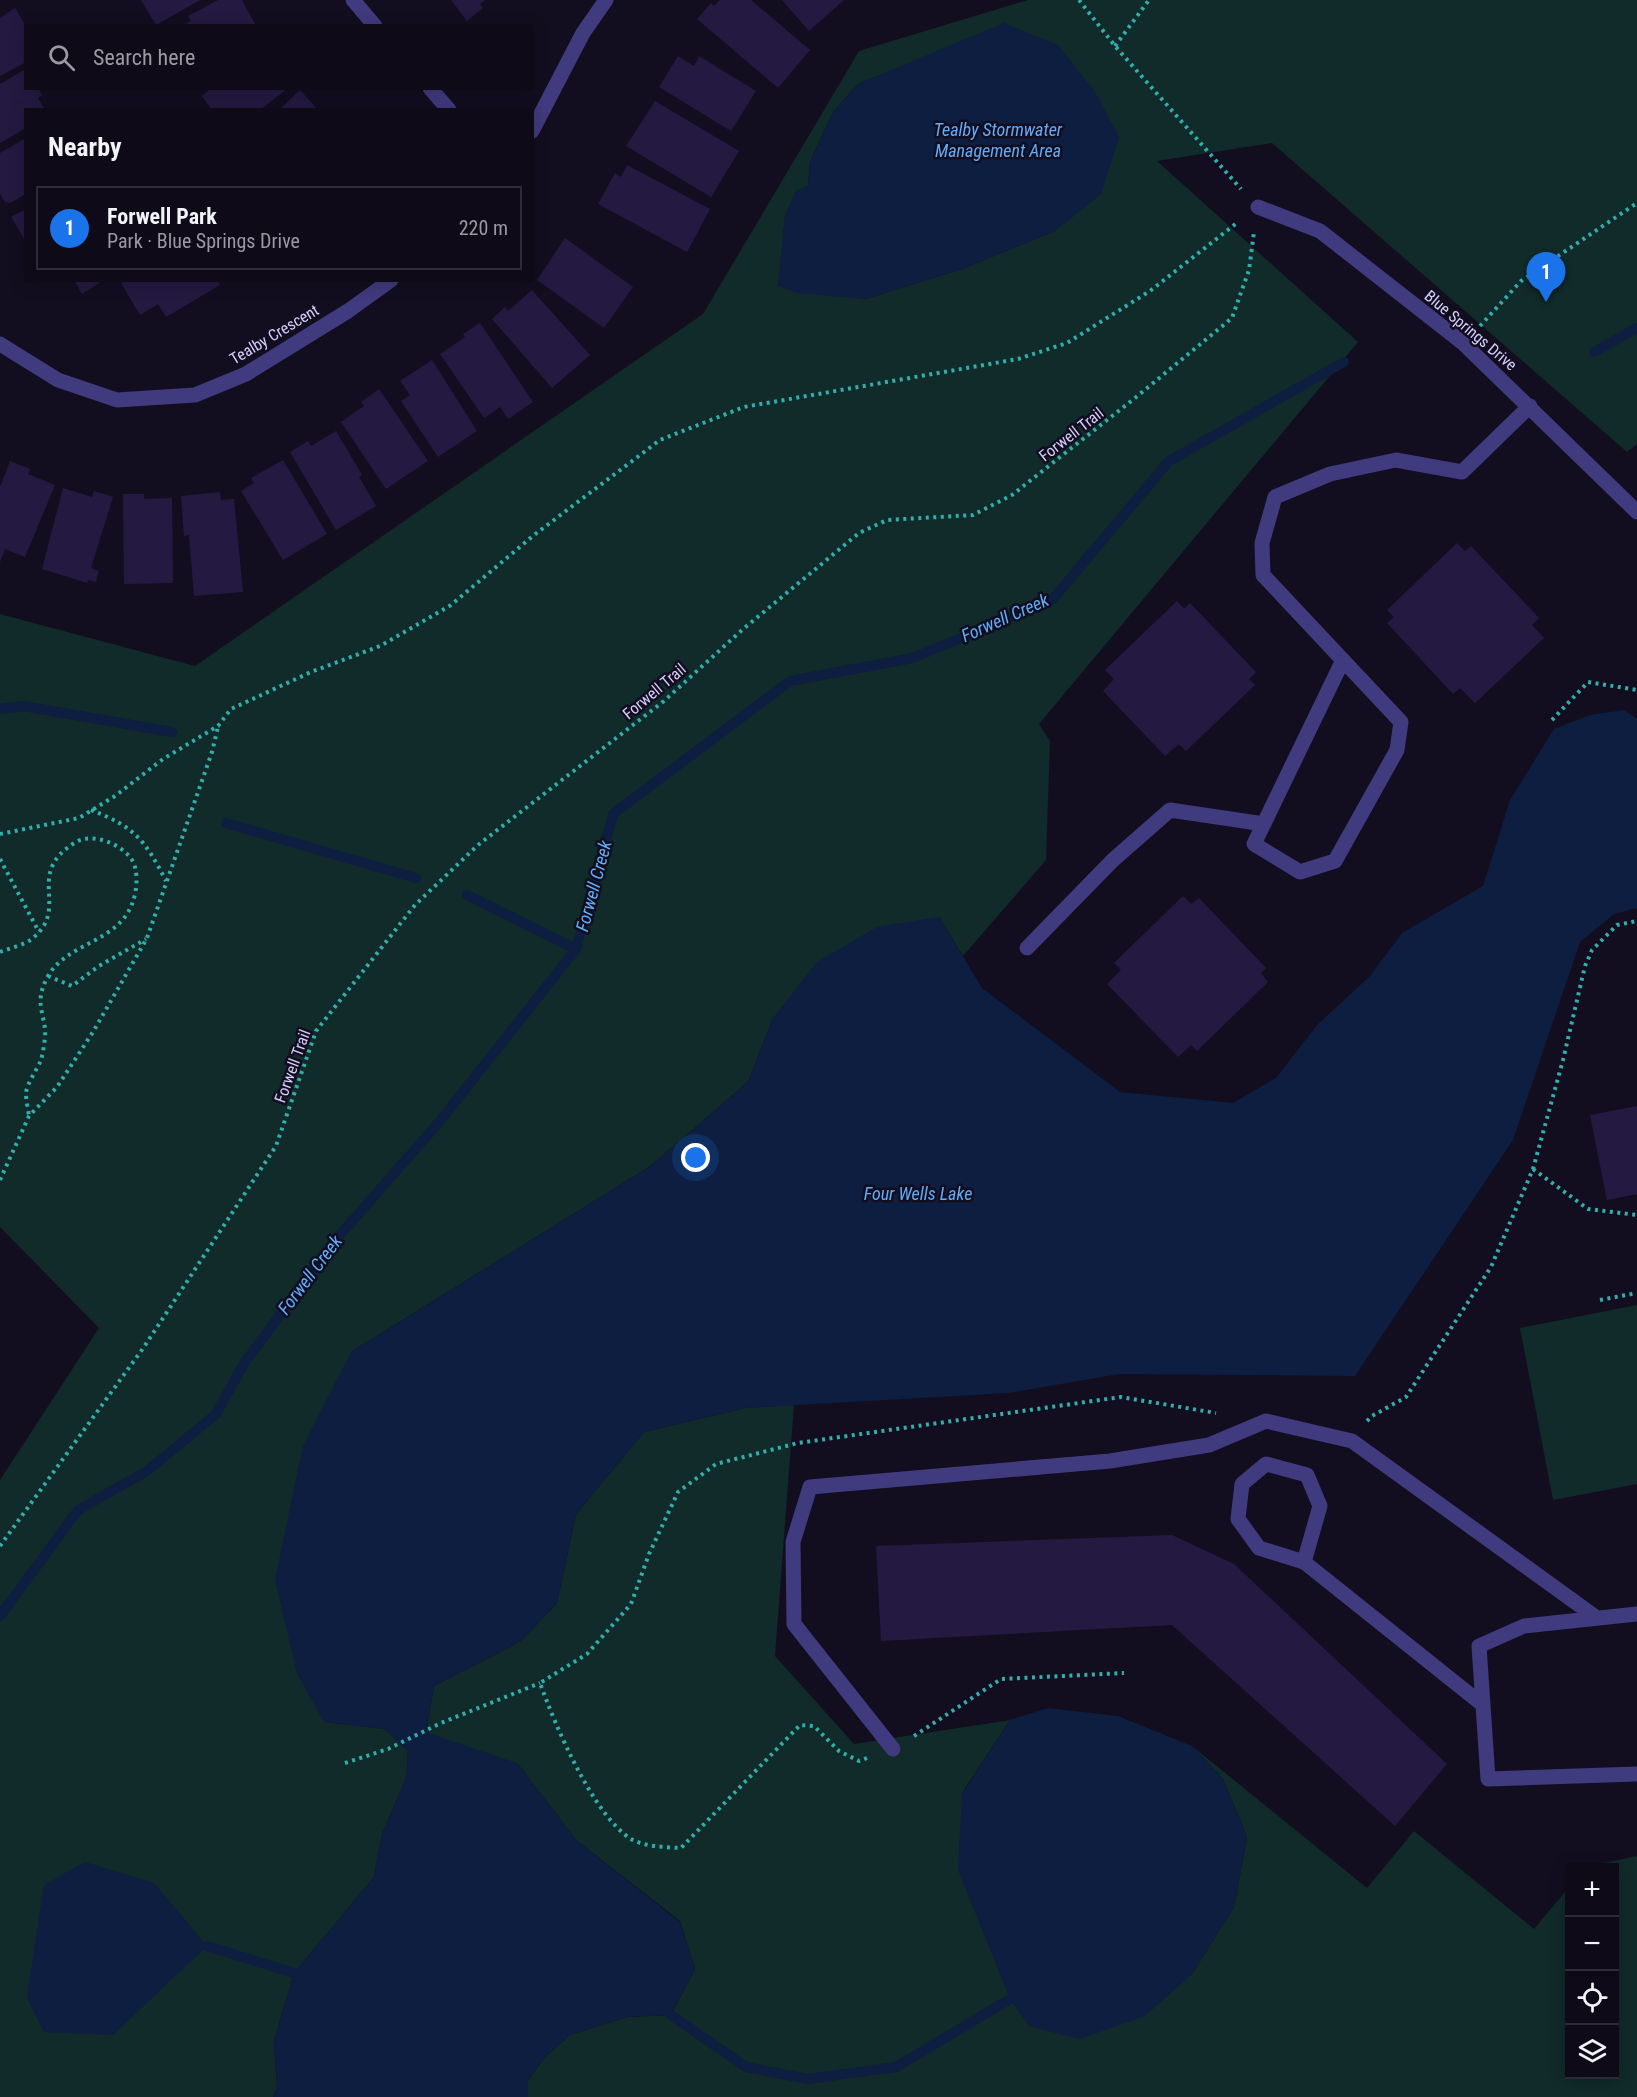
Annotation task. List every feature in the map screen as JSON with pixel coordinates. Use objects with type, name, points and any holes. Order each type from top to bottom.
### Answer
[{"type":"street","points":[[353,0],[373,24]]},
{"type":"street","points":[[534,127],[583,33],[606,0]]},
{"type":"street","points":[[432,90],[447,108]]},
{"type":"street","name":"Blue Springs Drive","points":[[1258,207],[1320,231],[1463,343],[1635,508]]},
{"type":"street","name":"Tealby Crescent","points":[[0,344],[58,380],[117,400],[195,395],[246,374],[348,311],[388,282]]},
{"type":"street","points":[[1343,660],[1254,844],[1300,872],[1335,861],[1397,750],[1401,722],[1343,660],[1263,575],[1262,543],[1275,497],[1330,474],[1396,460],[1462,472],[1530,406]]},
{"type":"street","points":[[1027,948],[1113,860],[1170,810],[1263,824]]},
{"type":"street","points":[[893,1749],[794,1624],[793,1542],[810,1487],[1110,1461],[1209,1444],[1266,1421],[1352,1441],[1597,1618]]},
{"type":"street","points":[[1304,1562],[1320,1506],[1307,1475],[1266,1464],[1242,1484],[1238,1519],[1259,1548],[1304,1562],[1483,1705]]},
{"type":"street","points":[[1637,1614],[1524,1626],[1479,1646],[1488,1779],[1637,1774]]},
{"type":"path","points":[[0,834],[79,818],[115,796],[163,759],[218,726],[231,709],[311,672],[380,646],[451,604],[534,535],[660,440],[744,407],[1018,359],[1066,343],[1150,291],[1258,207],[1115,46],[1079,0]]},
{"type":"path","points":[[1115,46],[1149,0]]},
{"type":"path","points":[[1463,343],[1521,281],[1637,203]]},
{"type":"path","name":"Forwell Trail","points":[[0,1546],[144,1347],[276,1146],[316,1030],[415,905],[478,845],[664,701],[742,630],[859,533],[887,520],[973,515],[1012,495],[1232,318],[1249,270],[1258,207]]},
{"type":"path","points":[[1552,720],[1588,682],[1637,690]]},
{"type":"path","points":[[0,1180],[30,1116],[57,1087],[93,1032],[147,938],[212,752],[218,726]]},
{"type":"path","points":[[91,810],[122,822],[140,837],[166,882]]},
{"type":"path","points":[[0,952],[32,940],[45,925],[51,903],[47,879],[52,865],[63,850],[81,839],[100,839],[117,847],[132,860],[137,882],[132,904],[120,923],[99,940],[64,957],[48,976],[41,996],[40,1011],[45,1034],[42,1058],[26,1092],[30,1116]]},
{"type":"path","points":[[0,859],[39,932]]},
{"type":"path","points":[[1352,1441],[1372,1416],[1406,1397],[1491,1267],[1533,1170],[1563,1060],[1585,966],[1592,950],[1617,925],[1637,921]]},
{"type":"path","points":[[48,976],[72,986],[99,966],[147,938]]},
{"type":"path","points":[[1533,1170],[1588,1209],[1637,1215]]},
{"type":"path","points":[[1600,1300],[1637,1293]]},
{"type":"path","points":[[893,1749],[1001,1679],[1125,1673]]},
{"type":"path","points":[[345,1763],[388,1749],[441,1723],[540,1683]]},
{"type":"green space","points":[[1028,0],[1637,0],[1637,444],[1627,452],[1272,143],[1157,161],[1358,342],[1039,724],[1050,741],[1046,860],[963,956],[939,917],[773,1018],[748,1082],[649,1167],[351,1352],[324,1722],[385,1729],[408,1751],[406,1778],[382,1834],[374,1877],[294,1973],[274,2041],[277,2088],[273,2097],[0,2097],[0,1480],[99,1328],[0,1227],[0,614],[195,666],[703,314],[859,51]],"holes":[[[929,56],[1055,231],[962,269],[865,299],[779,286],[785,215],[808,186],[810,162],[833,112],[858,84]]]},
{"type":"green space","points":[[1637,1305],[1637,1484],[1553,1500],[1520,1328]]},
{"type":"green space","points":[[794,1405],[775,1656],[854,1744],[1010,1720],[962,1793],[1192,1974],[1234,1907],[1247,1837],[1223,1779],[1192,1746],[1367,1888],[1414,1831],[1534,1929],[1565,1892],[1565,2079],[1619,2079],[1619,1863],[1604,1863],[1637,1856],[1637,2097],[528,2097],[528,2080],[546,2056],[570,2035],[627,2017],[671,2015],[695,1969],[680,1921],[576,1840],[518,1764],[426,1733],[434,1686],[521,1641],[557,1603],[576,1514],[644,1432],[745,1408]]},
{"type":"water","name":"Tealby Stormwater Management Area","points":[[1004,23],[1058,45],[1095,92],[1119,137],[1101,194],[1055,231],[962,269],[865,299],[798,293],[778,286],[785,215],[796,191],[808,186],[810,162],[833,112],[858,84]]},
{"type":"water","name":"Four Wells Lake","points":[[1624,710],[1637,719],[1637,908],[1614,914],[1580,942],[1513,1140],[1355,1376],[1119,1374],[1008,1393],[745,1408],[644,1432],[576,1514],[557,1603],[521,1641],[434,1686],[426,1732],[518,1764],[576,1840],[680,1922],[695,1969],[671,2015],[627,2017],[570,2035],[546,2056],[528,2079],[528,2097],[273,2097],[277,2088],[274,2041],[294,1973],[374,1877],[382,1834],[406,1778],[408,1751],[385,1729],[324,1722],[297,1673],[275,1580],[303,1446],[351,1352],[649,1167],[748,1082],[773,1018],[817,962],[877,927],[939,917],[982,988],[1120,1092],[1233,1103],[1276,1078],[1317,1025],[1370,976],[1402,933],[1483,886],[1510,800],[1554,729],[1590,715]]},
{"type":"water","points":[[1048,1708],[1118,1716],[1192,1746],[1223,1779],[1247,1837],[1234,1907],[1192,1974],[1145,2016],[1079,2039],[1029,2026],[1010,1999],[958,1870],[962,1794],[1010,1720]]},
{"type":"water","points":[[85,1862],[154,1883],[207,1946],[113,2035],[44,2032],[27,1998],[44,1885]]},
{"type":"building","points":[[141,0],[200,0],[158,24],[155,24]]},
{"type":"building","points":[[218,0],[242,0],[255,24],[186,24],[191,21],[188,16]]},
{"type":"building","points":[[451,0],[485,0],[480,4],[483,8],[467,21]]},
{"type":"building","points":[[720,0],[751,0],[810,50],[778,88],[697,19],[711,3],[714,6]]},
{"type":"building","points":[[782,0],[844,0],[809,31]]},
{"type":"building","points":[[15,8],[25,24],[24,63],[0,76],[0,18]]},
{"type":"building","points":[[678,56],[694,66],[699,56],[756,91],[731,131],[659,87]]},
{"type":"building","points":[[24,70],[24,90],[39,90],[42,95],[38,98],[44,108],[24,108],[24,129],[0,143],[0,84]]},
{"type":"building","points":[[209,90],[285,90],[263,108],[211,108],[202,96]]},
{"type":"building","points":[[300,90],[316,108],[281,108]]},
{"type":"building","points":[[655,101],[739,151],[711,197],[626,146]]},
{"type":"building","points":[[24,139],[24,195],[10,203],[5,202],[0,194],[0,153]]},
{"type":"building","points":[[627,165],[710,209],[687,252],[598,204],[615,173],[621,177]]},
{"type":"building","points":[[24,210],[24,239],[11,217]]},
{"type":"building","points":[[565,238],[633,287],[604,328],[537,280]]},
{"type":"building","points":[[75,282],[101,282],[82,294]]},
{"type":"building","points":[[218,282],[220,285],[166,317],[158,304],[140,315],[121,283]]},
{"type":"building","points":[[532,290],[590,355],[552,388],[492,319],[505,307],[508,311]]},
{"type":"building","points":[[480,323],[533,402],[508,419],[500,407],[484,418],[440,354],[465,337],[463,334]]},
{"type":"building","points":[[432,360],[477,431],[438,457],[401,401],[410,395],[400,381]]},
{"type":"building","points":[[379,389],[428,461],[386,489],[341,422],[364,406],[361,402]]},
{"type":"building","points":[[336,431],[362,475],[359,477],[376,506],[336,530],[290,452],[308,441],[311,446]]},
{"type":"building","points":[[283,460],[327,534],[283,560],[241,491],[254,483],[251,478]]},
{"type":"building","points":[[10,461],[30,469],[28,474],[55,485],[25,557],[5,549],[0,562],[0,487]]},
{"type":"building","points":[[63,488],[92,497],[94,491],[113,497],[91,568],[99,571],[96,582],[88,580],[87,583],[42,569]]},
{"type":"building","points":[[220,492],[221,500],[234,499],[243,592],[194,596],[189,535],[184,536],[181,496]]},
{"type":"building","points":[[123,494],[144,494],[144,499],[172,498],[173,583],[124,584]]},
{"type":"building","points":[[1457,543],[1465,551],[1471,546],[1539,618],[1532,625],[1544,638],[1475,703],[1460,688],[1453,694],[1387,623],[1394,617],[1387,610]]},
{"type":"building","points":[[1177,601],[1184,609],[1190,603],[1256,672],[1249,679],[1255,685],[1186,751],[1179,744],[1165,756],[1103,691],[1114,679],[1105,670]]},
{"type":"building","points":[[1183,896],[1191,904],[1199,898],[1266,968],[1261,973],[1268,982],[1197,1051],[1191,1045],[1178,1057],[1107,984],[1121,970],[1114,963]]},
{"type":"building","points":[[1637,1106],[1637,1194],[1607,1200],[1590,1115]]},
{"type":"building","points":[[1172,1535],[1234,1564],[1447,1764],[1395,1826],[1172,1625],[881,1641],[876,1546]]},
{"type":"waterway","name":"Forwell Creek","points":[[1594,352],[1637,328]]},
{"type":"waterway","name":"Forwell Creek","points":[[0,1616],[78,1510],[147,1471],[216,1414],[243,1365],[333,1243],[440,1121],[576,949],[613,814],[790,681],[913,658],[1052,600],[1169,461],[1344,362]]},
{"type":"waterway","points":[[0,709],[23,706],[172,732]]},
{"type":"waterway","points":[[226,823],[416,878]]},
{"type":"waterway","points":[[467,895],[576,949]]},
{"type":"waterway","points":[[207,1946],[294,1973]]},
{"type":"waterway","points":[[671,2015],[746,2067],[808,2079],[896,2067],[1010,1999]]},
{"type":"place","name":"Forwell Park","points":[[1546,302]]}]
